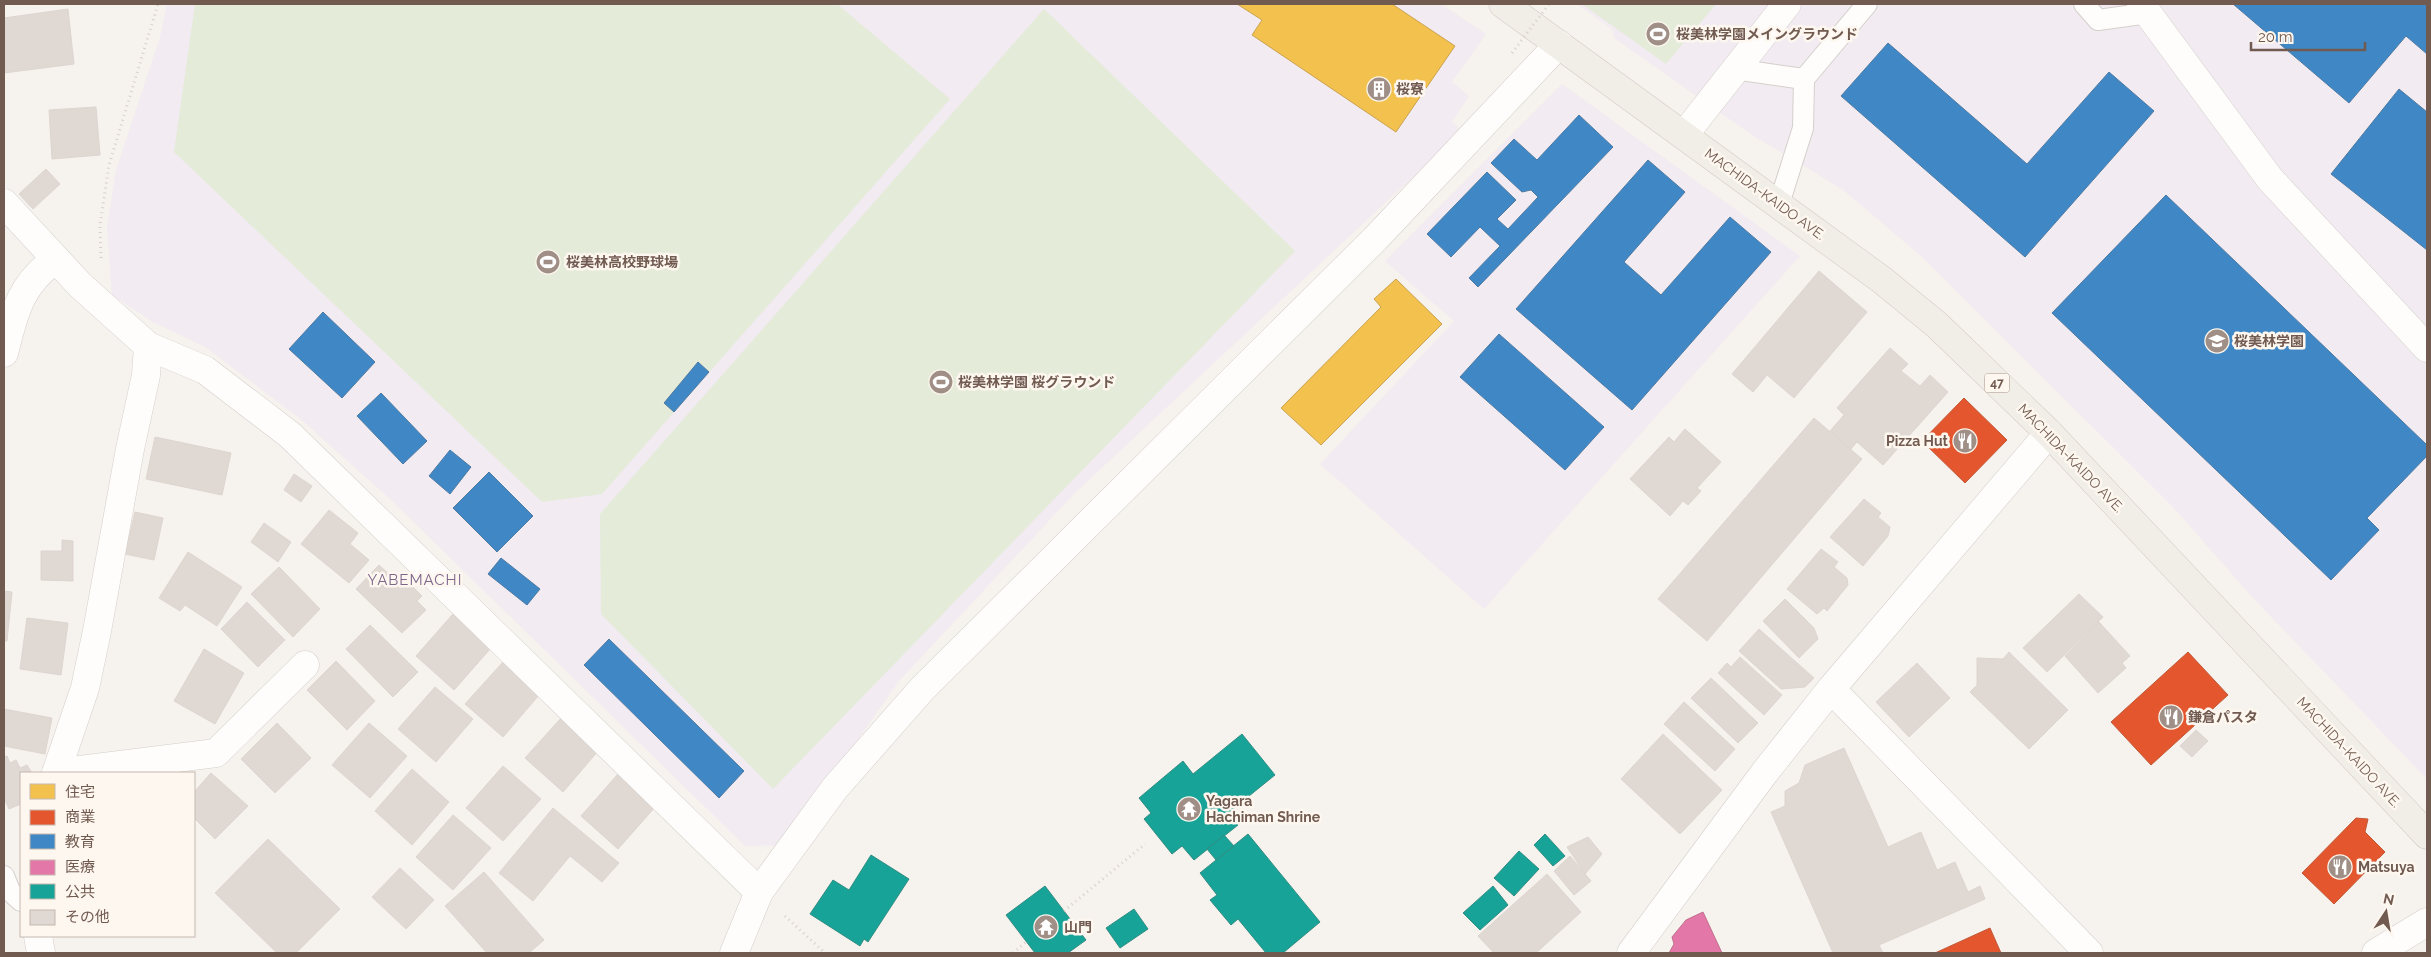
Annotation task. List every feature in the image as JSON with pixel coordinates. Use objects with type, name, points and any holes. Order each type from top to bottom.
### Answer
[{"type":"main road","name":"MACHIDA-KAIDO AVE.","points":[[1503,4],[1882,280],[1937,325],[2050,433],[2427,835]]},
{"type":"street","points":[[1684,135],[1787,4]]},
{"type":"street","points":[[2145,8],[2270,179],[2427,348]]},
{"type":"street","points":[[734,953],[759,892],[835,788],[922,689],[1375,240],[1560,44]]},
{"type":"street","points":[[4,203],[55,260],[148,346],[205,370],[290,435],[759,892]]},
{"type":"street","points":[[4,353],[16,308],[37,272],[55,260]]},
{"type":"street","points":[[56,772],[85,688],[130,449],[146,375],[148,346]]},
{"type":"street","points":[[1631,953],[1766,772],[1831,689],[2050,433]]},
{"type":"street","points":[[64,772],[216,753],[305,665]]},
{"type":"street","points":[[1831,689],[2089,953]]},
{"type":"street","points":[[2376,953],[2427,922]]},
{"type":"street","points":[[38,937],[41,953]]},
{"type":"lane","points":[[1779,204],[1804,128],[1804,79],[1867,4]]},
{"type":"lane","points":[[2084,4],[2098,20],[2145,8]]},
{"type":"lane","points":[[1734,69],[1804,79]]},
{"type":"lane","points":[[4,876],[10,891],[20,900]]},
{"type":"path","points":[[103,306],[100,225],[109,165],[158,4]]},
{"type":"path","points":[[1512,53],[1549,4]]},
{"type":"path","points":[[1064,910],[1145,844]]},
{"type":"path","points":[[759,892],[825,953]]},
{"type":"path","points":[[1013,953],[1027,942]]},
{"type":"shaded area","points":[[167,4],[1441,4],[1486,34],[1452,82],[1469,96],[1452,122],[1462,131],[1074,494],[899,681],[784,845],[745,846],[390,499],[303,421],[205,347],[153,322],[112,295],[107,228],[116,170],[160,37]]},
{"type":"shaded area","name":"桜美林学園","points":[[1577,4],[2427,4],[2427,779],[2253,598],[2172,506],[1922,257],[1842,189],[1752,135],[1614,38],[1612,29]]},
{"type":"shaded area","points":[[1562,84],[1800,256],[1484,609],[1320,464],[1454,321],[1385,261]]},
{"type":"green space","name":"桜美林高校野球場","points":[[195,4],[837,4],[950,99],[602,494],[542,502],[174,152]]},
{"type":"green space","name":"桜美林学園メイングラウンド","points":[[1582,4],[1716,4],[1666,64]]},
{"type":"green space","name":"桜美林学園 桜グラウンド","points":[[1044,9],[1295,251],[773,789],[601,614],[600,514]]},
{"type":"building: 住宅","name":"桜寮","points":[[1237,4],[1392,4],[1455,46],[1396,132],[1252,35],[1262,20]]},
{"type":"building: 住宅","points":[[1396,279],[1442,324],[1321,445],[1281,408],[1381,307],[1374,299]]},
{"type":"building: 商業","points":[[1964,398],[2007,440],[1965,483],[1922,441]]},
{"type":"building: 商業","points":[[2188,652],[2228,695],[2151,765],[2111,722]]},
{"type":"building: 商業","points":[[2356,818],[2368,819],[2365,832],[2385,852],[2334,904],[2302,873]]},
{"type":"building: 商業","points":[[1990,928],[2001,953],[1935,953]]},
{"type":"building: 教育","points":[[2233,4],[2427,4],[2427,54],[2406,36],[2349,103]]},
{"type":"building: 教育","points":[[1888,43],[2027,164],[2109,72],[2154,111],[2025,257],[1841,96]]},
{"type":"building: 教育","points":[[2399,89],[2427,112],[2427,250],[2331,174]]},
{"type":"building: 教育","points":[[1579,115],[1613,147],[1478,287],[1469,278],[1500,246],[1480,227],[1451,257],[1427,234],[1487,172],[1516,200],[1497,219],[1508,229],[1538,197],[1531,190],[1522,192],[1491,163],[1514,139],[1537,160]]},
{"type":"building: 教育","points":[[1648,160],[1685,192],[1624,262],[1661,295],[1730,217],[1771,252],[1632,410],[1516,309]]},
{"type":"building: 教育","points":[[2166,195],[2427,445],[2427,456],[2367,518],[2379,530],[2331,580],[2052,313]]},
{"type":"building: 教育","points":[[323,312],[375,362],[342,398],[289,349]]},
{"type":"building: 教育","points":[[1499,334],[1604,427],[1565,470],[1460,377]]},
{"type":"building: 教育","points":[[698,362],[709,372],[674,412],[664,403]]},
{"type":"building: 教育","points":[[381,393],[427,441],[403,464],[357,416]]},
{"type":"building: 教育","points":[[450,450],[471,467],[450,494],[429,476]]},
{"type":"building: 教育","points":[[489,472],[533,516],[497,552],[453,508]]},
{"type":"building: 教育","points":[[501,558],[540,589],[527,605],[488,574]]},
{"type":"building: 教育","points":[[609,639],[744,771],[719,798],[584,665]]},
{"type":"building: 医療","points":[[1703,912],[1722,953],[1669,953],[1674,944],[1672,937],[1686,920]]},
{"type":"building: 公共","points":[[1242,734],[1275,775],[1228,813],[1238,825],[1194,860],[1182,846],[1172,854],[1144,819],[1151,813],[1139,798],[1183,761],[1193,774]]},
{"type":"building: 公共","points":[[1248,834],[1320,922],[1283,953],[1266,953],[1238,919],[1231,925],[1210,900],[1217,895],[1200,873]]},
{"type":"building: 公共","points":[[1545,834],[1565,856],[1553,866],[1534,845]]},
{"type":"building: 公共","points":[[1224,835],[1234,846],[1216,860],[1207,849]]},
{"type":"building: 公共","points":[[1519,851],[1539,869],[1514,896],[1494,878]]},
{"type":"building: 公共","points":[[871,855],[909,879],[868,942],[864,939],[860,946],[810,914],[833,880],[849,890]]},
{"type":"building: 公共","name":"山門","points":[[1045,886],[1086,940],[1068,953],[1035,953],[1006,915]]},
{"type":"building: 公共","points":[[1493,886],[1508,905],[1480,930],[1463,913]]},
{"type":"building: 公共","points":[[1134,909],[1148,929],[1120,948],[1106,928]]},
{"type":"building: その他","points":[[68,9],[74,64],[4,73],[4,18]]},
{"type":"building: その他","points":[[96,107],[100,155],[52,159],[49,110]]},
{"type":"building: その他","points":[[46,169],[60,184],[33,209],[19,194]]},
{"type":"building: その他","points":[[1819,271],[1867,312],[1794,398],[1767,375],[1753,392],[1732,374]]},
{"type":"building: その他","points":[[1890,348],[1908,364],[1901,371],[1920,386],[1930,375],[1948,392],[1883,465],[1857,442],[1851,449],[1830,431],[1844,415],[1837,408]]},
{"type":"building: その他","points":[[1814,418],[1862,459],[1707,641],[1658,599]]},
{"type":"building: その他","points":[[1685,429],[1721,462],[1697,488],[1701,491],[1688,505],[1683,501],[1670,516],[1630,479],[1669,437],[1674,442]]},
{"type":"building: その他","points":[[155,437],[231,453],[222,495],[146,479]]},
{"type":"building: その他","points":[[294,474],[312,486],[301,502],[284,490]]},
{"type":"building: その他","points":[[1864,499],[1881,513],[1878,517],[1890,527],[1888,536],[1863,566],[1830,537]]},
{"type":"building: その他","points":[[329,510],[358,533],[350,544],[369,560],[349,583],[301,544]]},
{"type":"building: その他","points":[[135,512],[163,518],[154,560],[125,554]]},
{"type":"building: その他","points":[[264,523],[291,542],[278,562],[251,542]]},
{"type":"building: その他","points":[[62,540],[73,541],[73,581],[41,580],[41,551],[62,551]]},
{"type":"building: その他","points":[[1821,549],[1838,562],[1834,567],[1847,578],[1848,585],[1827,611],[1824,608],[1817,614],[1787,589]]},
{"type":"building: その他","points":[[188,552],[242,587],[217,626],[185,605],[180,611],[159,598]]},
{"type":"building: その他","points":[[379,565],[404,588],[409,583],[422,596],[417,601],[426,610],[402,633],[356,589]]},
{"type":"building: その他","points":[[279,567],[320,609],[293,637],[251,594]]},
{"type":"building: その他","points":[[4,591],[12,592],[7,641],[4,641]]},
{"type":"building: その他","points":[[2079,594],[2103,617],[2047,672],[2023,648]]},
{"type":"building: その他","points":[[1785,599],[1814,628],[1818,639],[1799,658],[1763,621]]},
{"type":"building: その他","points":[[247,602],[285,640],[258,667],[221,629]]},
{"type":"building: その他","points":[[453,614],[491,648],[454,690],[416,656]]},
{"type":"building: その他","points":[[27,618],[68,623],[61,675],[20,669]]},
{"type":"building: その他","points":[[2099,622],[2130,656],[2122,663],[2126,668],[2098,693],[2065,656]]},
{"type":"building: その他","points":[[370,625],[418,672],[393,697],[346,649]]},
{"type":"building: その他","points":[[1759,629],[1814,678],[1805,687],[1781,689],[1739,651]]},
{"type":"building: その他","points":[[204,649],[244,673],[215,724],[174,701]]},
{"type":"building: その他","points":[[2009,652],[2068,710],[2029,749],[1970,692],[1977,685],[1977,658],[2003,659]]},
{"type":"building: その他","points":[[1740,657],[1782,695],[1764,715],[1718,673],[1727,663],[1731,667]]},
{"type":"building: その他","points":[[336,661],[375,701],[347,730],[307,690]]},
{"type":"building: その他","points":[[503,662],[540,694],[503,737],[465,704]]},
{"type":"building: その他","points":[[1917,663],[1950,698],[1909,737],[1876,702]]},
{"type":"building: その他","points":[[1711,678],[1758,723],[1738,743],[1691,698]]},
{"type":"building: その他","points":[[435,687],[473,719],[436,762],[398,729]]},
{"type":"building: その他","points":[[1684,702],[1735,749],[1715,771],[1664,724]]},
{"type":"building: その他","points":[[4,709],[52,718],[45,754],[4,746]]},
{"type":"building: その他","points":[[562,717],[599,750],[563,792],[525,758]]},
{"type":"building: その他","points":[[277,723],[311,758],[275,793],[241,759]]},
{"type":"building: その他","points":[[369,723],[407,756],[370,798],[332,765]]},
{"type":"building: その他","points":[[2196,730],[2208,741],[2192,757],[2180,746]]},
{"type":"building: その他","points":[[1663,734],[1722,790],[1680,834],[1621,779]]},
{"type":"building: その他","points":[[1844,748],[1888,847],[1921,832],[1937,870],[1955,862],[1968,892],[1980,886],[1985,899],[1879,945],[1883,953],[1833,953],[1771,812],[1785,806],[1785,791],[1799,783],[1805,765]]},
{"type":"building: その他","points":[[7,756],[10,763],[16,760],[20,768],[27,765],[31,772],[20,772],[20,804],[9,809],[4,798],[4,757]]},
{"type":"building: その他","points":[[503,766],[541,799],[503,841],[466,808]]},
{"type":"building: その他","points":[[412,769],[449,802],[412,845],[375,811]]},
{"type":"building: その他","points":[[211,773],[248,806],[215,839],[195,819],[195,791]]},
{"type":"building: その他","points":[[618,774],[656,806],[618,849],[581,816]]},
{"type":"building: その他","points":[[553,808],[619,863],[602,882],[570,856],[533,901],[499,873]]},
{"type":"building: その他","points":[[453,815],[491,848],[453,890],[416,857]]},
{"type":"building: その他","points":[[1588,837],[1602,854],[1585,874],[1567,847]]},
{"type":"building: その他","points":[[268,839],[340,909],[296,953],[277,953],[215,893]]},
{"type":"building: その他","points":[[1570,856],[1591,881],[1574,895],[1554,871]]},
{"type":"building: その他","points":[[400,868],[434,900],[406,929],[372,897]]},
{"type":"building: その他","points":[[484,872],[544,940],[529,953],[487,953],[445,906]]},
{"type":"building: その他","points":[[1547,874],[1581,912],[1536,953],[1494,953],[1478,936]]},
{"type":"place","name":"桜美林学園メイングラウンド","points":[[1658,34]]},
{"type":"place","name":"桜寮","points":[[1379,89]]},
{"type":"place","name":"桜美林高校野球場","points":[[548,262]]},
{"type":"place","name":"桜美林学園","points":[[2217,341]]},
{"type":"place","name":"桜美林学園 桜グラウンド","points":[[941,382]]},
{"type":"place","name":"Pizza Hut","points":[[1965,441]]},
{"type":"place","name":"鎌倉パスタ","points":[[2171,717]]},
{"type":"place","name":"Yagara Hachiman Shrine","points":[[1189,809]]},
{"type":"place","name":"Matsuya","points":[[2340,867]]},
{"type":"place","name":"山門","points":[[1046,927]]},
{"type":"district","name":"YABEMACHI","points":[[415,580]]}]
